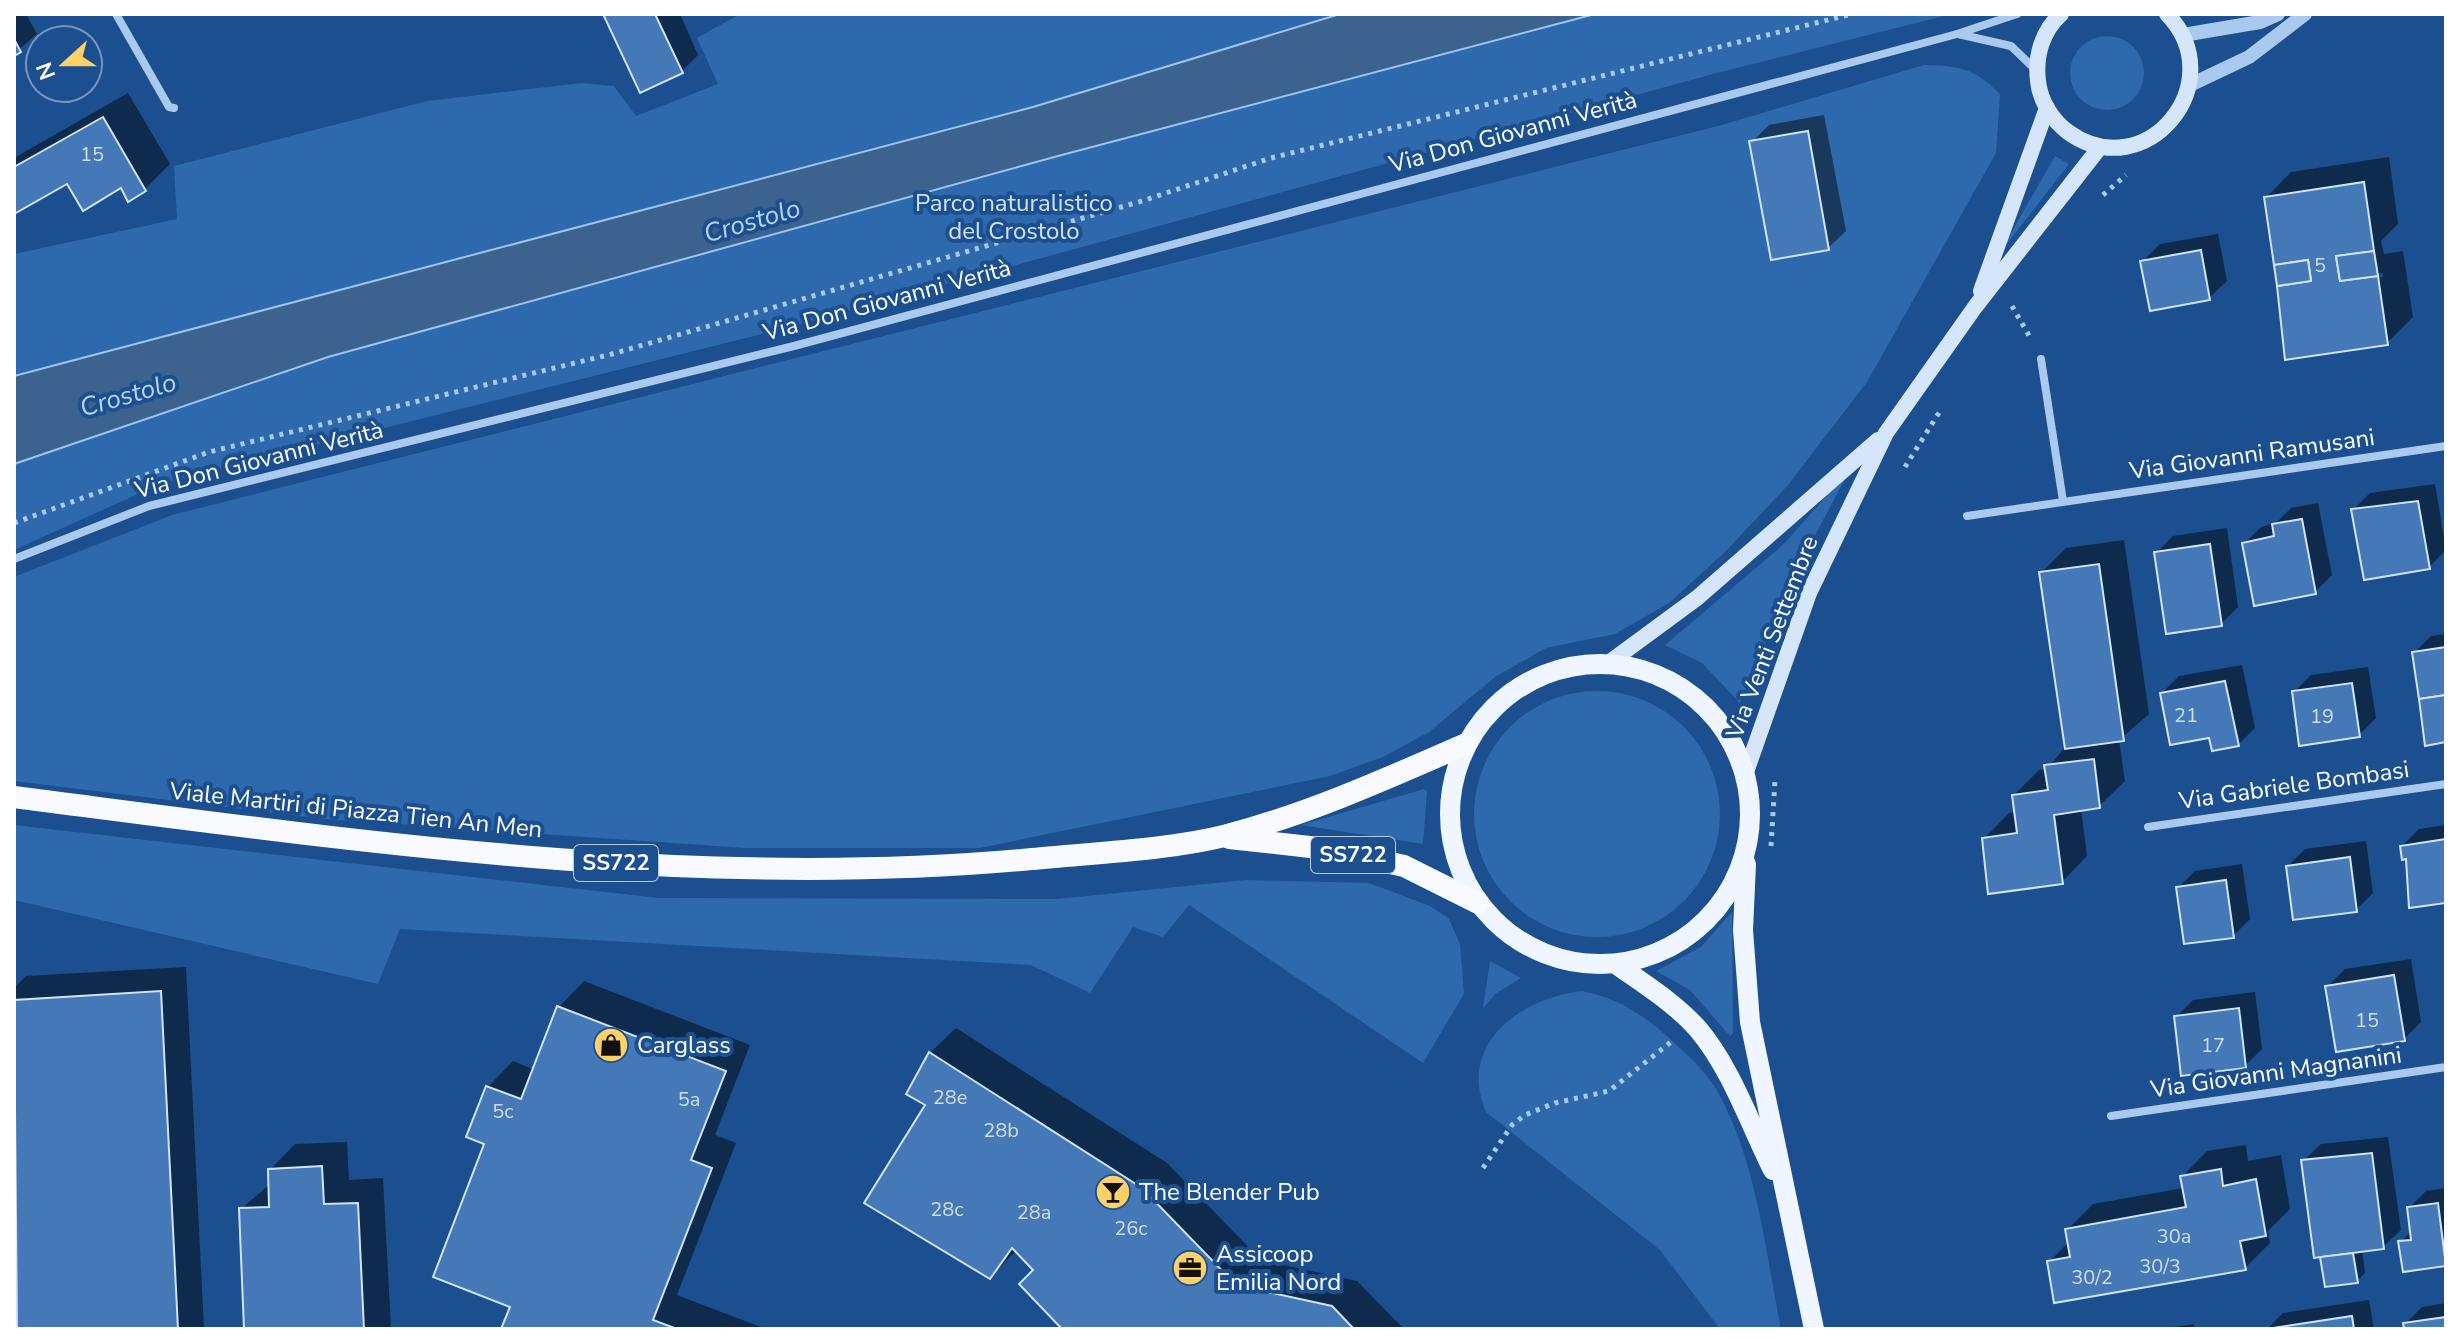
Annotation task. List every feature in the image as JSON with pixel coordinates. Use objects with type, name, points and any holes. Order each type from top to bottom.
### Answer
[{"type":"highway","name":"Viale Martiri di Piazza Tien An Men","points":[[14,797],[314,835],[685,869],[861,870],[958,866],[1220,837],[1332,803],[1466,744]]},
{"type":"highway","name":"Viale Martiri di Piazza Tien An Men","points":[[1220,837],[1328,849],[1404,866],[1478,903]]},
{"type":"main road","points":[[2061,14],[2047,31],[2039,51],[2037,71],[2047,108],[2061,126],[2079,139],[2100,147],[2124,147],[2157,134],[2182,108],[2190,85],[2191,60],[2183,35],[2167,14]]},
{"type":"main road","name":"Via Venti Settembre","points":[[1975,307],[2047,108]]},
{"type":"main road","name":"Via Venti Settembre","points":[[1746,772],[1809,593],[1886,433],[1975,307],[2100,147]]},
{"type":"main road","name":"Via Venti Settembre","points":[[1610,662],[1697,598],[1886,433]]},
{"type":"main road","name":"Viale Martiri di Piazza Tien An Men","points":[[1747,852],[1729,894],[1699,928],[1660,953],[1616,964],[1576,963],[1542,953],[1511,936],[1478,903],[1459,866],[1450,825],[1453,783],[1466,744],[1491,709],[1526,682],[1566,666],[1610,662],[1655,672],[1695,696],[1726,730],[1746,772],[1752,812],[1743,930],[1750,1022],[1814,1329]]},
{"type":"main road","name":"Viale Martiri di Piazza Tien An Men","points":[[1616,964],[1698,1029],[1730,1082],[1787,1199]]},
{"type":"street","points":[[116,14],[169,107],[174,108]]},
{"type":"street","name":"Via Don Giovanni Verità","points":[[14,559],[149,506],[794,346],[1957,34],[2017,14]]},
{"type":"street","points":[[2183,35],[2260,22],[2278,14]]},
{"type":"street","points":[[2190,85],[2249,57],[2305,14]]},
{"type":"street","name":"Via Don Giovanni Verità","points":[[1957,34],[2011,46],[2037,71]]},
{"type":"street","points":[[2041,359],[2063,501]]},
{"type":"street","name":"Via Giovanni Ramusani","points":[[1967,516],[2446,446]]},
{"type":"street","name":"Via Gabriele Bombasi","points":[[2148,827],[2446,784]]},
{"type":"street","name":"Via Giovanni Magnanini","points":[[2111,1116],[2446,1067]]},
{"type":"path","points":[[14,523],[209,452],[612,354],[1142,201],[1271,158],[1852,14]]},
{"type":"path","points":[[2099,198],[2132,170]]},
{"type":"path","points":[[2002,316],[2010,303],[2041,359]]},
{"type":"path","points":[[1899,477],[1942,410]]},
{"type":"path","points":[[1771,852],[1775,778]]},
{"type":"path","points":[[1483,1168],[1512,1125],[1525,1115],[1547,1106],[1609,1091],[1673,1041]]},
{"type":"green space","name":"Parco naturalistico del Crostolo","points":[[740,14],[1340,14],[1033,107],[14,376],[14,254],[177,219],[174,166],[427,101],[582,83],[614,86],[636,116],[718,84],[697,38]]},
{"type":"green space","name":"Parco naturalistico del Crostolo","points":[[1595,14],[1952,14],[1713,74],[790,327],[160,484],[14,550],[14,464],[328,357],[1058,156]]},
{"type":"green space","points":[[2107,36],[2128,42],[2138,52],[2144,73],[2138,94],[2128,104],[2107,110],[2086,104],[2076,94],[2070,73],[2076,52],[2086,42]]},
{"type":"green space","points":[[1924,65],[1966,70],[2000,94],[1996,153],[1867,382],[1788,485],[1725,552],[1669,603],[1615,634],[1546,648],[1495,677],[1429,732],[1383,757],[1330,776],[980,848],[746,848],[324,819],[14,781],[14,577],[172,515],[1718,126]]},
{"type":"green space","points":[[2055,156],[2069,164],[1999,254]]},
{"type":"green space","points":[[1843,477],[1845,479],[1804,556],[1740,703],[1702,663],[1665,645],[1784,544]]},
{"type":"green space","points":[[1597,691],[1621,693],[1644,700],[1684,727],[1711,767],[1718,790],[1718,838],[1711,861],[1684,901],[1644,928],[1621,935],[1597,937],[1573,935],[1550,928],[1510,901],[1483,861],[1476,838],[1474,814],[1476,790],[1483,767],[1510,727],[1550,700],[1573,693]]},
{"type":"green space","points":[[1424,789],[1427,791],[1423,844],[1301,825]]},
{"type":"green space","points":[[14,825],[659,898],[1057,899],[1246,880],[1369,883],[1430,906],[1449,919],[1460,944],[1464,994],[1423,1063],[1189,905],[1163,937],[1133,927],[1090,993],[1031,965],[400,929],[378,984],[14,900]]},
{"type":"green space","points":[[1732,912],[1733,1033],[1730,1036],[1690,990],[1656,971],[1701,947]]},
{"type":"green space","points":[[1490,961],[1521,978],[1495,994],[1483,1008]]},
{"type":"green space","points":[[1582,991],[1617,1002],[1648,1020],[1693,1061],[1716,1089],[1730,1116],[1750,1175],[1781,1329],[1720,1329],[1660,1250],[1486,1112],[1479,1088],[1480,1065],[1487,1046],[1500,1029],[1517,1014],[1537,1003]]},
{"type":"water","name":"Crostolo","points":[[1340,14],[1595,14],[1058,156],[328,357],[14,464],[14,376],[1033,107]]},
{"type":"building","points":[[603,14],[655,14],[683,73],[640,93]]},
{"type":"building","points":[[14,39],[21,52],[14,56]]},
{"type":"building","points":[[103,117],[146,191],[128,202],[121,188],[83,211],[67,184],[14,214],[14,167]]},
{"type":"building","points":[[1808,131],[1829,250],[1771,260],[1749,141]]},
{"type":"building","points":[[2364,182],[2374,251],[2336,256],[2340,281],[2378,276],[2388,345],[2285,360],[2277,286],[2311,281],[2308,260],[2274,265],[2264,197]]},
{"type":"building","points":[[2201,250],[2210,300],[2150,311],[2140,261]]},
{"type":"building","points":[[2374,251],[2378,276],[2340,281],[2336,256]]},
{"type":"building","points":[[2308,260],[2311,281],[2277,286],[2274,265]]},
{"type":"building","points":[[2418,501],[2430,569],[2364,580],[2351,509]]},
{"type":"building","points":[[2302,519],[2316,594],[2254,606],[2242,543],[2274,536],[2272,524]]},
{"type":"building","points":[[2210,544],[2222,626],[2166,634],[2154,552]]},
{"type":"building","points":[[2099,564],[2124,741],[2065,749],[2039,572]]},
{"type":"building","points":[[2446,647],[2446,695],[2419,699],[2412,652]]},
{"type":"building","points":[[2225,681],[2239,746],[2212,751],[2209,738],[2170,745],[2160,693]]},
{"type":"building","points":[[2352,683],[2360,737],[2299,746],[2292,691]]},
{"type":"building","points":[[2446,695],[2446,742],[2425,746],[2419,699]]},
{"type":"building","points":[[2094,759],[2100,808],[2054,815],[2063,884],[1988,894],[1982,838],[2017,833],[2012,795],[2048,790],[2044,765]]},
{"type":"building","points":[[2446,839],[2446,903],[2409,908],[2406,859],[2402,860],[2400,846]]},
{"type":"building","points":[[2350,857],[2357,912],[2293,920],[2286,866]]},
{"type":"building","points":[[2226,880],[2234,938],[2184,944],[2176,887]]},
{"type":"building","points":[[2394,975],[2405,1041],[2336,1052],[2325,986]]},
{"type":"building","points":[[161,991],[178,1329],[17,1329],[14,1000]]},
{"type":"building","points":[[557,1006],[726,1071],[691,1160],[712,1168],[653,1320],[677,1329],[501,1329],[510,1307],[433,1277],[484,1144],[466,1137],[486,1086],[521,1099]]},
{"type":"building","points":[[2239,1008],[2246,1068],[2181,1076],[2174,1016]]},
{"type":"building","points":[[929,1052],[1142,1188],[1236,1285],[1332,1306],[1354,1329],[1062,1329],[1019,1284],[1033,1270],[1012,1248],[990,1279],[864,1203],[925,1105],[906,1094]]},
{"type":"building","points":[[2372,1153],[2384,1249],[2314,1258],[2301,1160]]},
{"type":"building","points":[[322,1166],[324,1204],[358,1203],[364,1329],[244,1329],[239,1208],[269,1207],[268,1169]]},
{"type":"building","points":[[2221,1169],[2223,1186],[2256,1179],[2266,1236],[2240,1241],[2246,1270],[2054,1303],[2047,1261],[2070,1257],[2065,1229],[2186,1207],[2180,1176]]},
{"type":"building","points":[[2438,1203],[2446,1266],[2403,1272],[2398,1241],[2411,1240],[2407,1207]]},
{"type":"building","points":[[2353,1253],[2358,1283],[2325,1287],[2320,1257]]},
{"type":"building","points":[[2352,1316],[2354,1329],[2266,1329]]},
{"type":"building","points":[[2446,1317],[2446,1329],[2404,1329],[2403,1323]]},
{"type":"place","name":"Carglass","points":[[611,1045]]},
{"type":"place","name":"The Blender Pub","points":[[1113,1192]]},
{"type":"place","name":"Assicoop Emilia Nord","points":[[1190,1268]]}]
